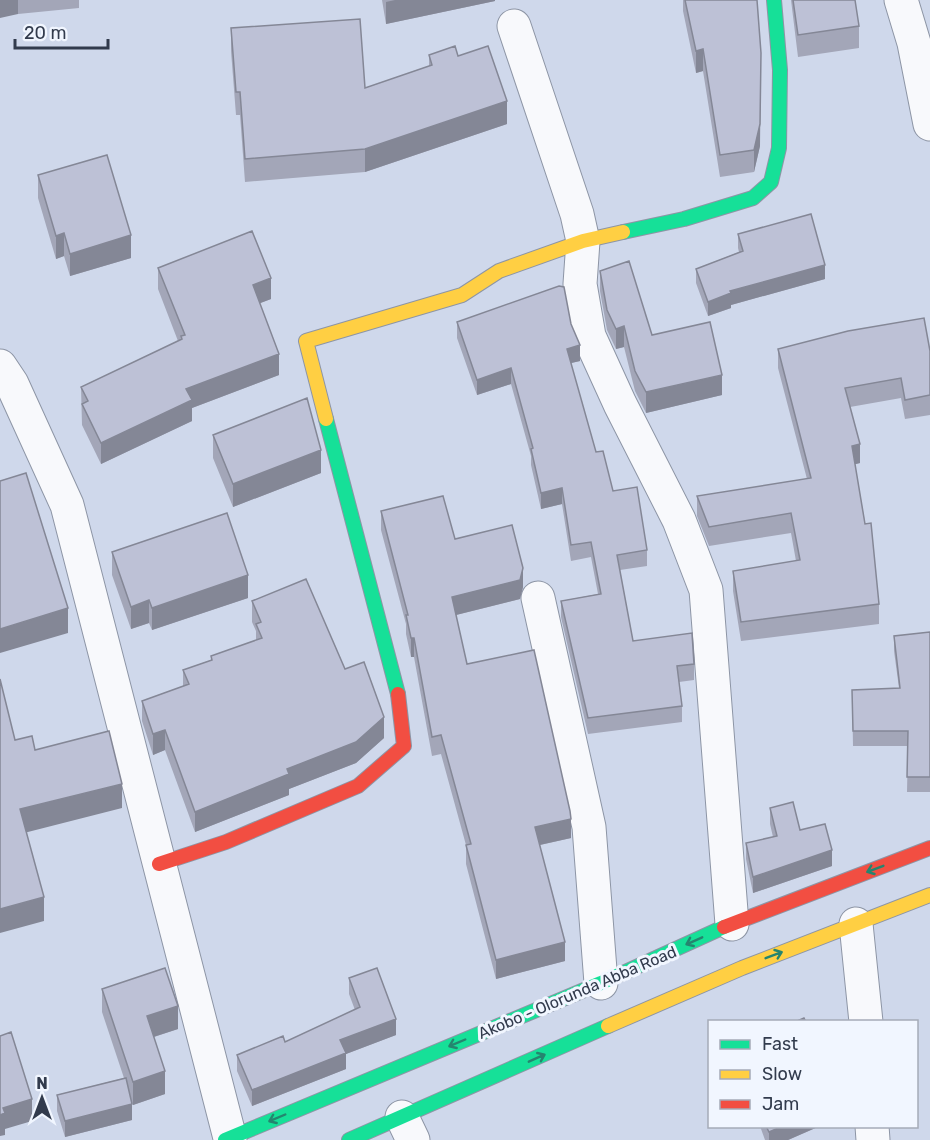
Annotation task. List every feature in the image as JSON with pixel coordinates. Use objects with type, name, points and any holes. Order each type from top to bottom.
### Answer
[{"type":"main road","points":[[159,864],[226,842],[358,786],[404,746],[400,702],[306,341],[462,295],[499,271],[583,241],[684,219],[753,198],[771,182],[779,148],[780,70],[774,0]]},
{"type":"main road","name":"Akobo - Olorunda Abba Road","points":[[228,1139],[601,983],[732,924],[930,848]]},
{"type":"main road","points":[[349,1140],[408,1128],[742,968],[930,896]]},
{"type":"street","points":[[901,0],[914,43],[930,124]]},
{"type":"street","points":[[514,26],[577,214],[583,241],[580,284],[588,336],[679,520],[706,590],[732,924]]},
{"type":"street","points":[[0,366],[12,384],[67,505],[228,1139]]},
{"type":"street","points":[[538,598],[589,827],[601,983]]},
{"type":"street","points":[[856,924],[866,1020]]},
{"type":"building","points":[[685,0],[757,0],[761,53],[760,124],[754,150],[720,155],[703,49],[696,51]]},
{"type":"building","points":[[793,0],[855,0],[859,26],[798,35]]},
{"type":"building","points":[[360,19],[365,88],[432,65],[429,55],[455,46],[458,56],[488,46],[507,101],[365,149],[245,159],[240,92],[236,92],[231,28]]},
{"type":"building","points":[[107,155],[131,235],[70,254],[64,233],[56,236],[38,175]]},
{"type":"building","points":[[811,214],[825,265],[730,291],[731,293],[708,302],[696,269],[743,251],[738,234]]},
{"type":"building","points":[[252,231],[271,278],[253,285],[279,354],[186,389],[192,400],[101,443],[82,404],[88,401],[81,387],[182,339],[181,336],[185,335],[158,268]]},
{"type":"building","points":[[629,261],[652,335],[710,322],[722,375],[646,392],[635,371],[624,326],[616,329],[607,310],[600,271]]},
{"type":"building","points":[[559,286],[564,287],[571,324],[580,345],[567,349],[596,452],[603,451],[613,491],[637,487],[647,550],[617,555],[633,641],[692,633],[694,664],[677,666],[682,706],[588,718],[561,601],[601,594],[591,542],[571,545],[562,488],[541,493],[531,449],[533,448],[511,368],[477,380],[457,322]]},
{"type":"building","points":[[924,318],[930,351],[930,395],[905,400],[901,378],[845,388],[860,444],[852,446],[865,524],[871,523],[879,604],[741,622],[733,571],[800,560],[791,513],[709,527],[697,496],[811,478],[778,349],[848,331]]},
{"type":"building","points":[[307,398],[321,450],[233,484],[213,435]]},
{"type":"building","points":[[26,473],[68,608],[0,629],[0,481]]},
{"type":"building","points":[[443,496],[455,539],[512,525],[523,568],[520,580],[452,597],[467,664],[534,650],[571,819],[535,827],[565,942],[496,960],[466,845],[471,844],[441,735],[432,737],[414,638],[411,638],[406,615],[408,615],[381,511]]},
{"type":"building","points":[[227,513],[248,575],[152,608],[149,600],[131,607],[112,552]]},
{"type":"building","points":[[306,579],[345,669],[364,662],[384,717],[356,742],[287,769],[289,774],[195,812],[165,730],[153,734],[142,701],[189,684],[183,670],[212,660],[211,656],[262,638],[256,624],[261,622],[252,601]]},
{"type":"building","points":[[930,632],[930,777],[907,777],[908,731],[853,731],[852,690],[900,688],[894,636]]},
{"type":"building","points":[[0,679],[15,740],[32,736],[35,750],[109,731],[122,784],[20,809],[44,897],[0,909]]},
{"type":"building","points":[[793,802],[800,830],[825,824],[832,850],[753,877],[746,843],[777,836],[770,808]]},
{"type":"building","points":[[165,968],[178,1006],[147,1016],[165,1071],[133,1082],[102,989]]},
{"type":"building","points":[[377,968],[396,1019],[340,1040],[346,1053],[252,1090],[237,1055],[283,1036],[285,1042],[360,1007],[349,978]]},
{"type":"building","points":[[11,1032],[32,1099],[3,1108],[5,1113],[0,1115],[0,1036]]},
{"type":"building","points":[[126,1078],[132,1104],[65,1121],[57,1095]]},
{"type":"building","points":[[767,1128],[778,1128],[769,1132]]},
{"type":"traffic: fast","points":[[623,232],[684,219],[753,198],[771,182],[779,148],[780,70],[774,0]]},
{"type":"traffic: fast","points":[[326,419],[398,694]]},
{"type":"traffic: fast","points":[[225,1140],[601,983],[724,927]]},
{"type":"traffic: fast","points":[[349,1140],[608,1026]]},
{"type":"traffic: slow","points":[[326,419],[306,341],[462,295],[499,271],[583,241],[623,232]]},
{"type":"traffic: slow","points":[[608,1026],[742,968],[930,895]]},
{"type":"traffic: jam","points":[[159,864],[226,842],[358,786],[404,746],[398,694]]},
{"type":"traffic: jam","points":[[724,927],[930,848]]}]
